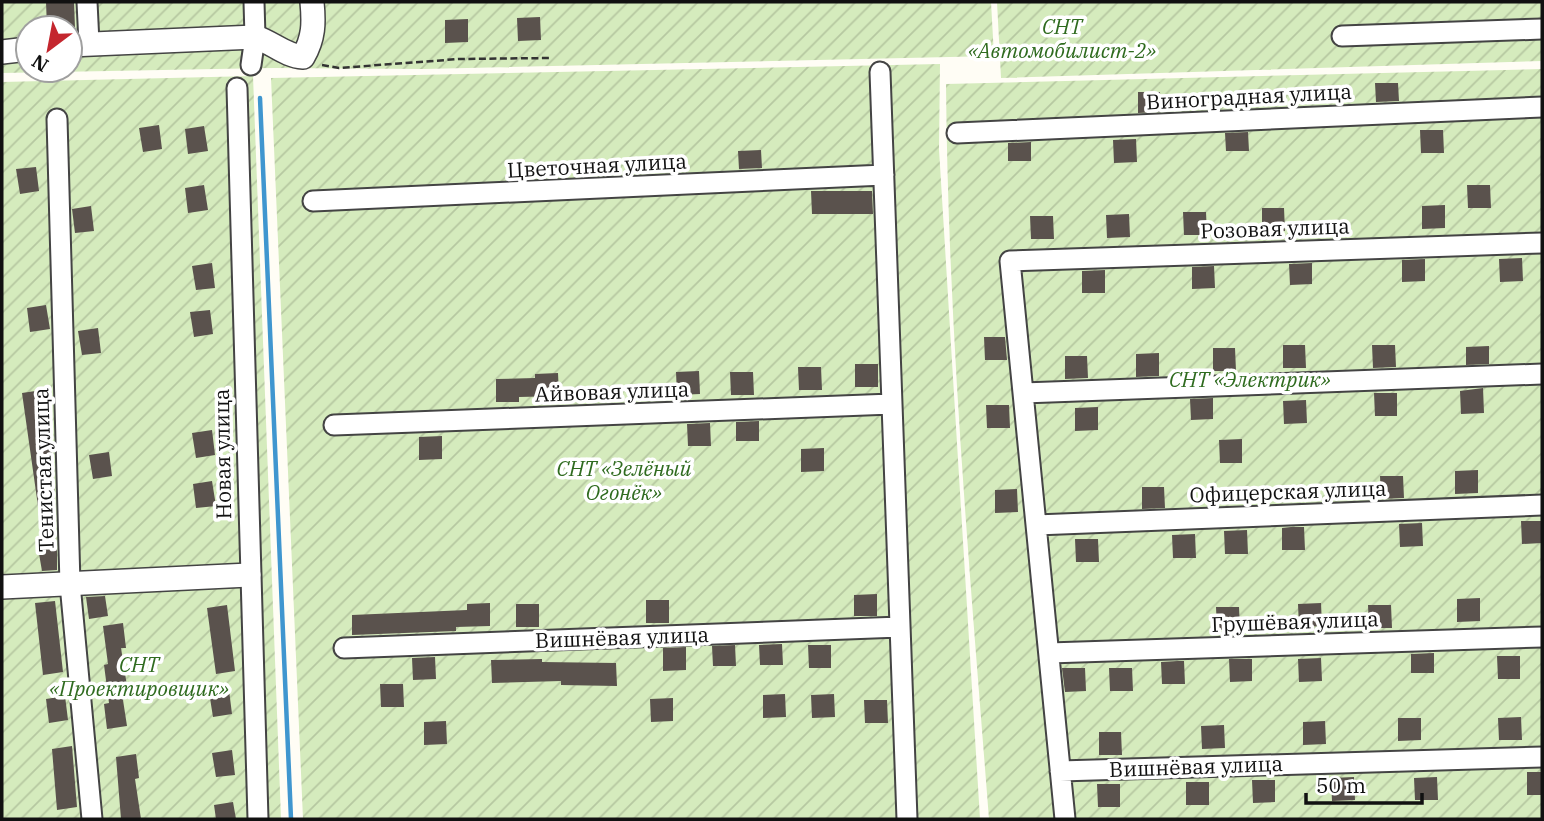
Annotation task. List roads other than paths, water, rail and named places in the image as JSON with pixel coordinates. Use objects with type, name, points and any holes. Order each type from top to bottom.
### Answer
[{"type":"street","points":[[251,65],[255,37],[254,2]]},
{"type":"street","points":[[84,44],[255,37],[271,42],[293,57],[303,57],[310,45],[315,25],[312,2]]},
{"type":"street","points":[[1342,36],[1542,30]]},
{"type":"street","points":[[880,72],[907,819]]},
{"type":"street","name":"Новая улица","points":[[237,88],[258,819]]},
{"type":"street","name":"Виноградная улица","points":[[957,133],[1542,107]]},
{"type":"street","name":"Тенистая улица","points":[[57,119],[70,584],[92,819]]},
{"type":"street","name":"Цветочная улица","points":[[313,201],[884,175]]},
{"type":"street","name":"Розовая улица","points":[[1023,393],[1010,261],[1542,243]]},
{"type":"street","points":[[1065,819],[1023,393],[1542,374]]},
{"type":"street","name":"Айвовая улица","points":[[334,425],[892,404]]},
{"type":"street","name":"Офицерская улица","points":[[1036,525],[1542,505]]},
{"type":"street","points":[[2,587],[249,575]]},
{"type":"street","name":"Вишнёвая улица","points":[[344,649],[900,628]]},
{"type":"street","name":"Грушёвая улица","points":[[1049,653],[1542,637]]},
{"type":"street","name":"Вишнёвая улица","points":[[1060,771],[1542,757]]},
{"type":"waterway","points":[[260,98],[291,819]]},
{"type":"park label","name":"СНТ «Автомобилист-2»","points":[[1062,39]]},
{"type":"park label","name":"СНТ «Электрик»","points":[[1250,380]]},
{"type":"park label","name":"СНТ «Зелёный Огонёк»","points":[[624,481]]},
{"type":"park label","name":"СНТ «Проектировщик»","points":[[139,677]]}]
